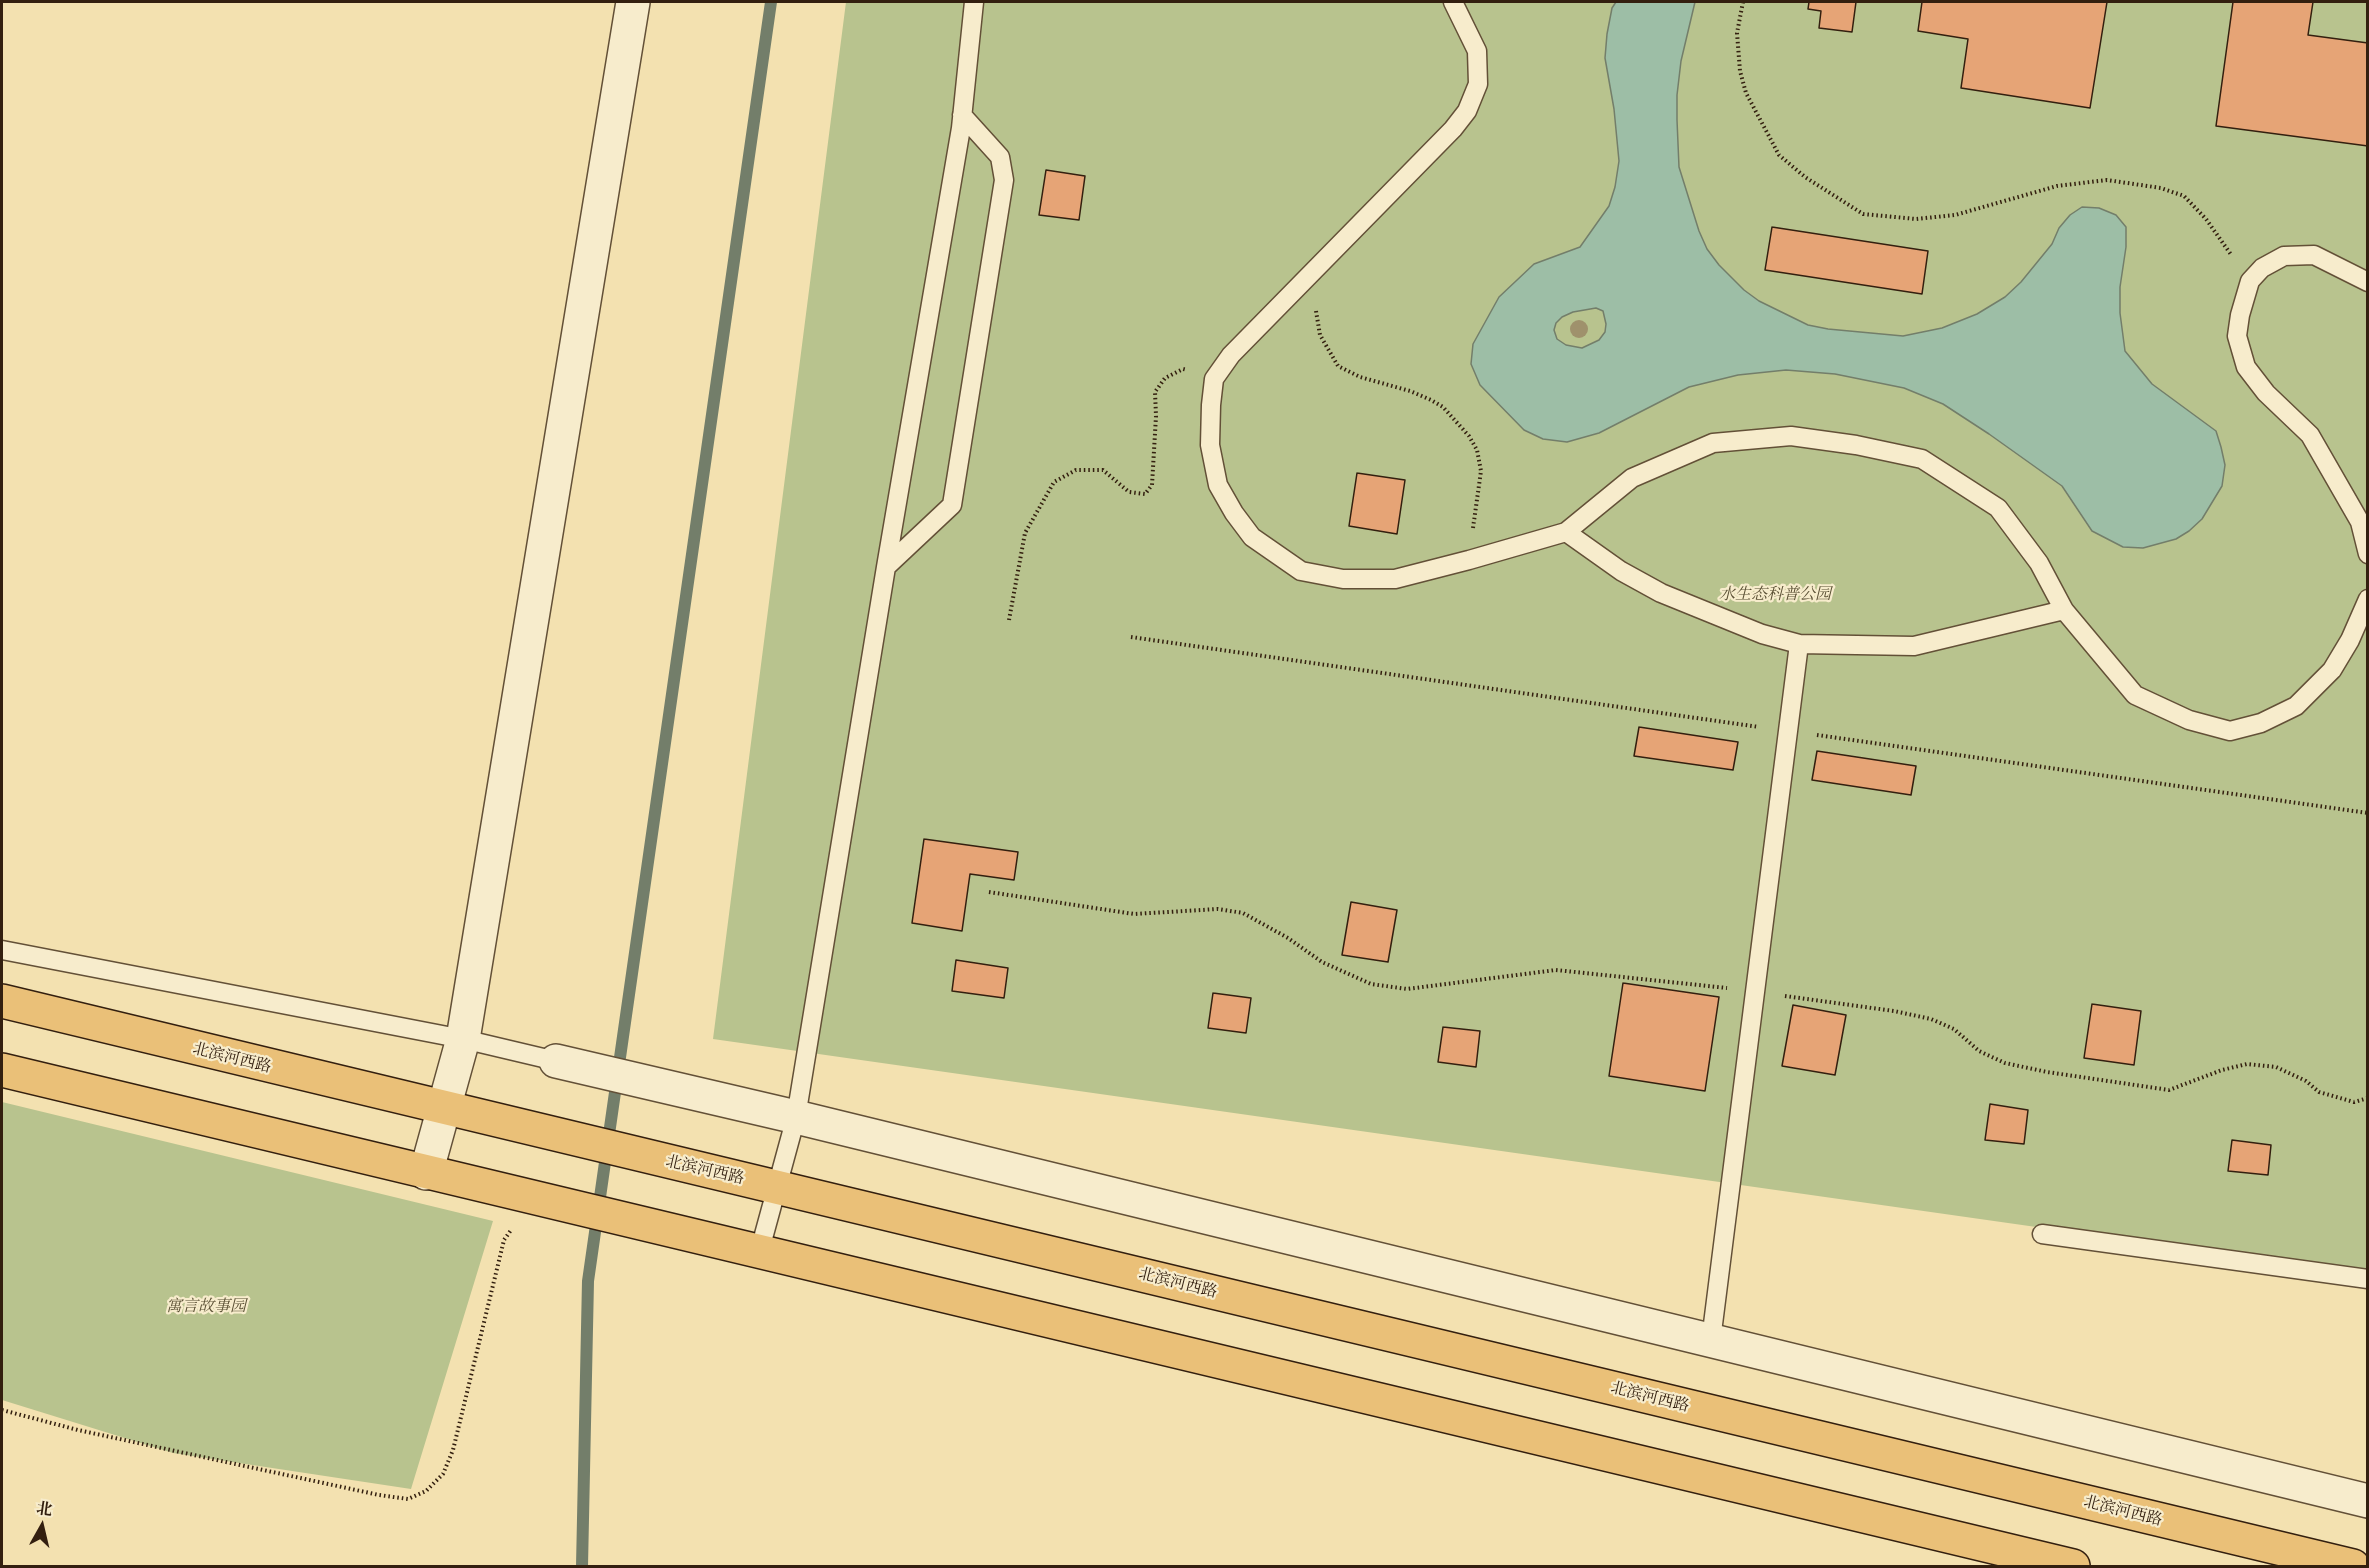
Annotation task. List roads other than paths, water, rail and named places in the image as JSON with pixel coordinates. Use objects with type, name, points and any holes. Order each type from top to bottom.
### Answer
[{"type":"main road","name":"北滨河西路","points":[[2,1002],[2353,1566]]},
{"type":"main road","points":[[2,1070],[2073,1566]]},
{"type":"street","points":[[426,1173],[463,1039],[633,2]]},
{"type":"street","points":[[556,1061],[796,1117],[2367,1501]]},
{"type":"lane","points":[[759,1253],[796,1117],[885,567],[962,115],[974,2]]},
{"type":"lane","points":[[1453,2],[1477,51],[1478,84],[1467,111],[1453,129],[1231,355],[1214,379],[1210,445],[1218,484],[1234,513],[1252,537],[1301,571],[1343,579],[1395,579],[1469,560],[1566,532],[1632,478],[1713,443],[1791,436],[1856,445],[1922,459],[1998,508],[2039,563],[2064,610],[2136,695],[2189,720],[2230,732],[2261,723],[2296,706],[2332,670],[2350,640],[2367,598]]},
{"type":"lane","points":[[885,567],[952,505],[1004,180],[1000,157],[962,115]]},
{"type":"lane","points":[[2367,282],[2314,255],[2284,256],[2262,268],[2250,281],[2240,315],[2237,336],[2247,367],[2266,393],[2310,435],[2360,522],[2367,554]]},
{"type":"lane","points":[[1566,532],[1621,571],[1661,593],[1762,634],[1799,644],[1914,646],[2064,610]]},
{"type":"lane","points":[[1711,1341],[1799,644]]},
{"type":"lane","points":[[2,950],[463,1039],[556,1061]]},
{"type":"lane","points":[[2042,1234],[2367,1280]]},
{"type":"waterway","points":[[582,1566],[588,1281],[771,2]]},
{"type":"park label","name":"水生态科普公园","points":[[1775,594]]},
{"type":"park label","name":"寓言故事园","points":[[206,1306]]}]
